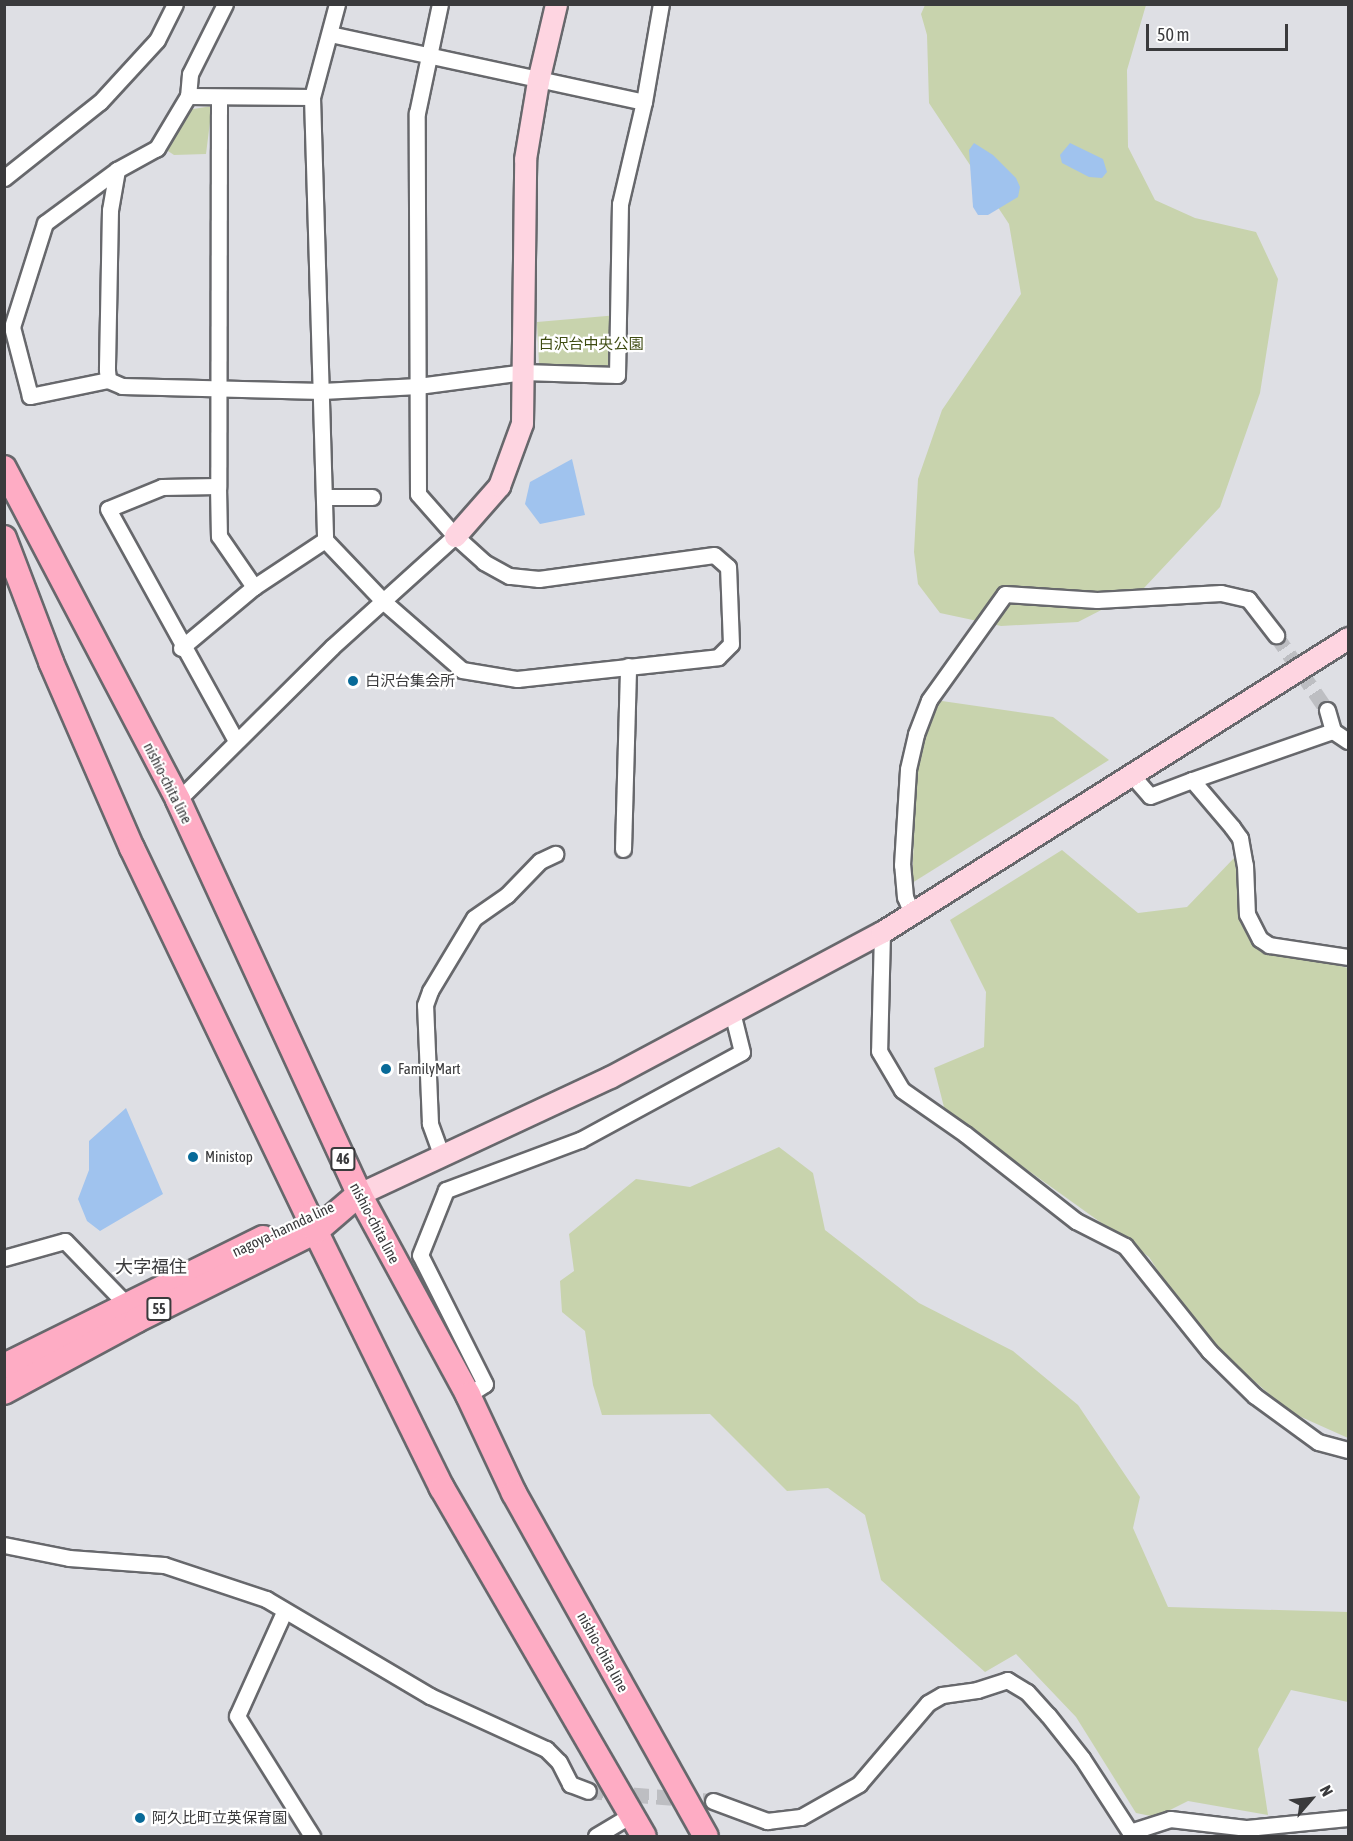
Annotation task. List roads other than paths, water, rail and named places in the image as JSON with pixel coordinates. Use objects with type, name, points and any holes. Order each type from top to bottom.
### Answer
[{"type":"main road","name":"nishio-chita line","points":[[4,468],[178,800],[359,1194],[468,1395],[514,1493],[706,1836]]},
{"type":"main road","points":[[4,538],[51,662],[132,848],[312,1224],[442,1488],[644,1836]]},
{"type":"main road","name":"nagoya-hannda line","points":[[4,1392],[312,1224],[359,1194]]},
{"type":"main road","name":"nagoya-hannda line","points":[[4,1366],[126,1304],[312,1224]]},
{"type":"street","points":[[4,178],[100,102],[157,40],[175,4]]},
{"type":"street","points":[[225,4],[190,74],[188,96],[157,148],[117,171],[45,223],[12,327],[30,396],[108,380],[122,386],[322,391],[418,386],[525,372],[617,375],[620,204],[644,102],[661,4]]},
{"type":"street","points":[[337,4],[312,97],[325,540],[384,602],[462,670],[483,677],[517,680],[718,657],[731,644],[728,567],[714,555],[525,579],[497,572],[455,536],[418,494],[417,113],[440,4]]},
{"type":"street","points":[[178,800],[236,741],[455,536],[499,486],[522,423],[525,372],[525,159],[538,81],[556,4]]},
{"type":"street","points":[[330,34],[538,81],[644,102]]},
{"type":"street","points":[[188,96],[312,97]]},
{"type":"street","points":[[219,97],[219,536],[254,587]]},
{"type":"street","points":[[108,380],[110,210],[117,171]]},
{"type":"street","points":[[218,486],[162,487],[108,509],[181,648],[236,741]]},
{"type":"street","points":[[324,496],[372,497]]},
{"type":"street","points":[[181,648],[254,587],[325,540]]},
{"type":"street","points":[[911,911],[905,897],[902,865],[908,769],[916,734],[929,700],[1005,594],[1097,600],[1221,592],[1248,599],[1276,635]]},
{"type":"street","points":[[359,1194],[610,1077],[882,932],[911,911],[1348,638]]},
{"type":"street","points":[[623,849],[628,666]]},
{"type":"street","points":[[1327,710],[1333,731],[1348,741]]},
{"type":"street","points":[[1130,773],[1150,796],[1333,731]]},
{"type":"street","points":[[1192,780],[1240,838],[1247,914],[1260,939],[1269,945],[1348,957]]},
{"type":"street","points":[[441,1154],[430,1123],[426,1005],[430,991],[474,918],[507,895],[540,861],[555,854]]},
{"type":"street","points":[[882,932],[879,1051],[902,1090],[965,1134],[1076,1221],[1125,1246],[1209,1351],[1255,1396],[1310,1438],[1348,1450]]},
{"type":"street","points":[[468,1395],[485,1384],[420,1254],[446,1190],[580,1140],[742,1052],[732,1012]]},
{"type":"street","points":[[4,1258],[64,1241],[126,1304]]},
{"type":"street","points":[[4,1545],[69,1558],[164,1565],[237,1587],[430,1695],[546,1749],[558,1762],[570,1784],[588,1791]]},
{"type":"street","points":[[284,1612],[237,1716],[312,1836]]},
{"type":"street","points":[[713,1802],[767,1821],[801,1816],[859,1784],[927,1703],[942,1695],[977,1690],[1007,1680],[1027,1692],[1048,1715],[1082,1758],[1130,1832],[1170,1820],[1247,1828],[1348,1818]]},
{"type":"street","points":[[596,1836],[631,1815]]},
{"type":"water","points":[[974,143],[993,155],[1016,178],[1020,187],[1018,197],[988,215],[978,215],[973,207],[969,150]]},
{"type":"water","points":[[1070,143],[1103,159],[1107,172],[1102,178],[1089,177],[1062,163],[1060,155]]},
{"type":"water","points":[[572,459],[585,515],[540,524],[525,504],[530,482]]},
{"type":"water","points":[[126,1108],[163,1194],[100,1231],[87,1221],[78,1199],[89,1170],[89,1141]]},
{"type":"tunnel","points":[[1276,635],[1327,710]]},
{"type":"tunnel","points":[[588,1791],[713,1801]]},
{"type":"place","name":"白沢台集会所","points":[[353,681]]},
{"type":"place","name":"FamilyMart","points":[[386,1069]]},
{"type":"place","name":"Ministop","points":[[193,1157]]},
{"type":"place","name":"阿久比町立英保育園","points":[[140,1818]]},
{"type":"district","name":"大字福住","points":[[151,1267]]},
{"type":"park label","name":"白沢台中央公園","points":[[591,344]]}]
